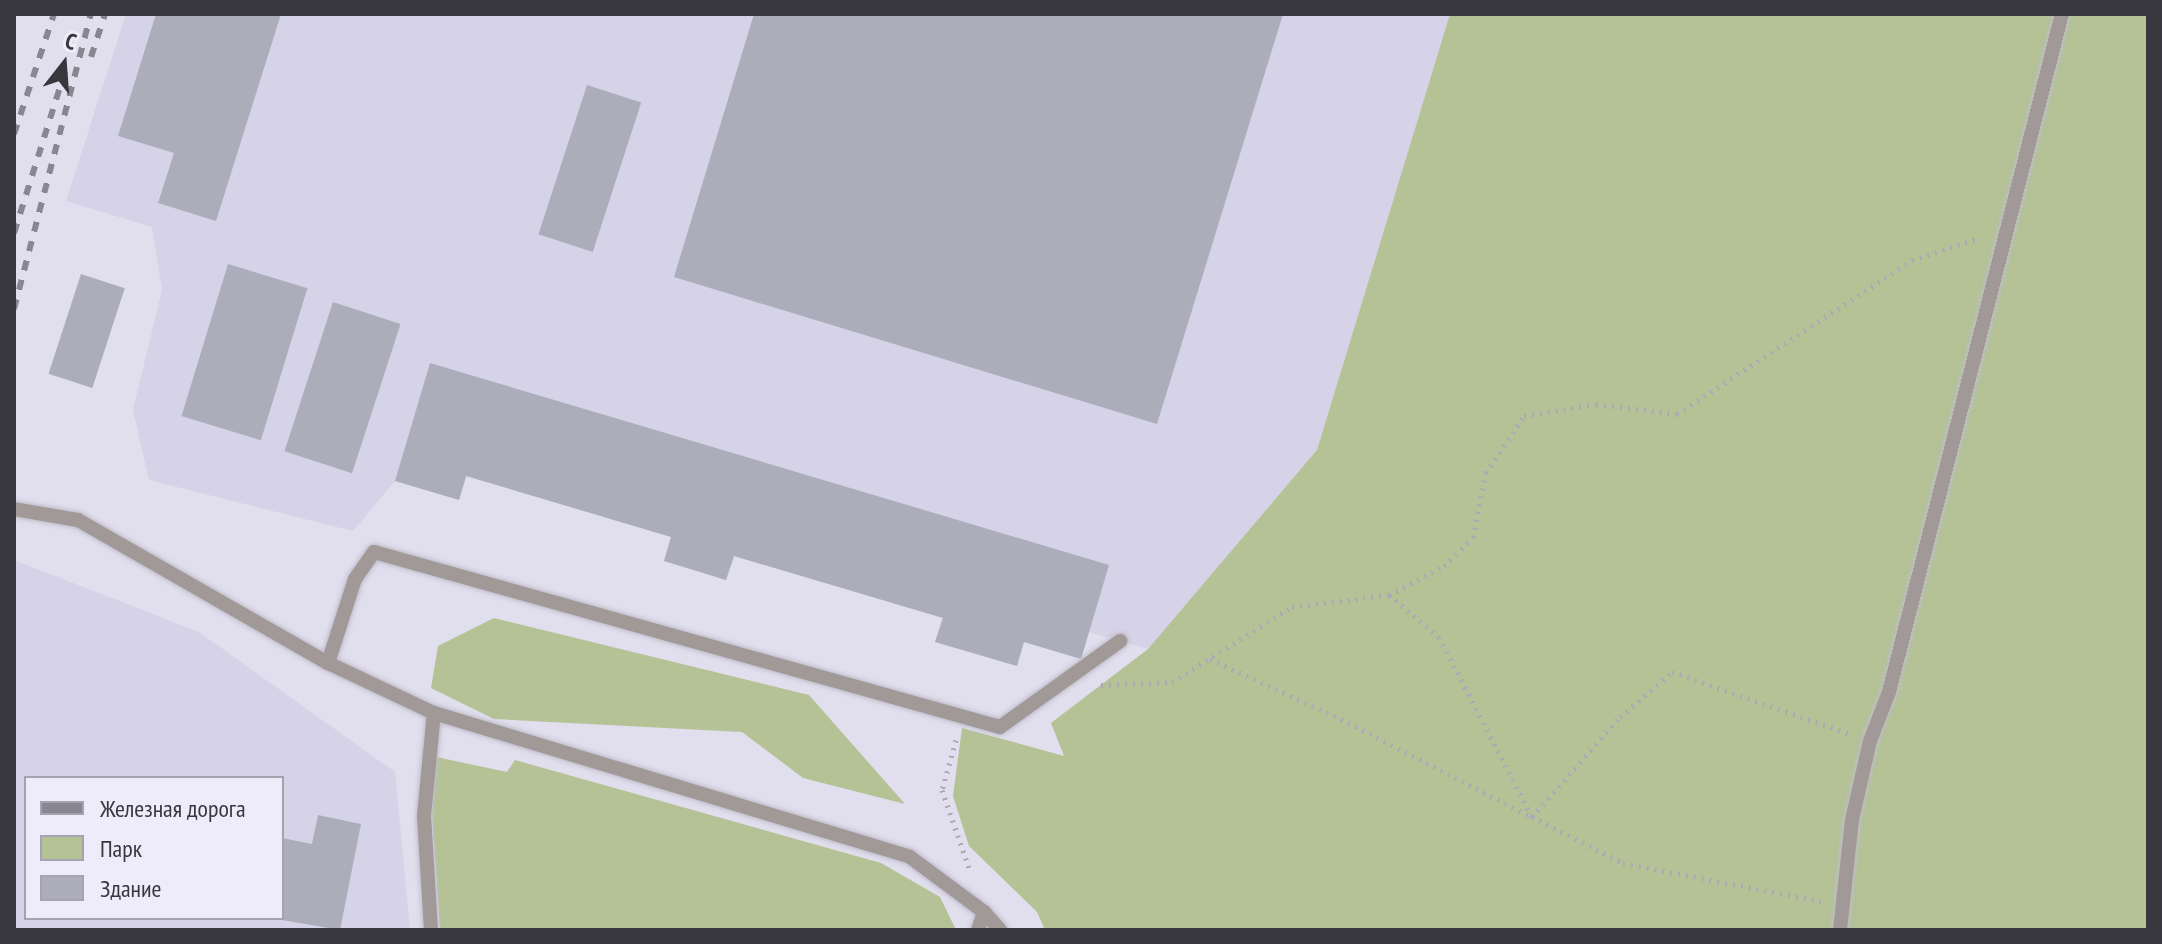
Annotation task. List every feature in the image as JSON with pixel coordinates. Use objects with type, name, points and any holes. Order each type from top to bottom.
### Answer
[{"type":"lane","points":[[1840,930],[1852,820],[1870,741],[1889,692],[2011,227],[2062,14]]},
{"type":"lane","points":[[14,509],[78,520],[328,663],[434,713],[910,857],[984,912],[1000,930]]},
{"type":"lane","points":[[328,663],[355,579],[374,552],[1000,727],[1120,641]]},
{"type":"lane","points":[[431,930],[424,816],[434,713]]},
{"type":"lane","points":[[978,930],[984,912]]},
{"type":"path","points":[[1055,688],[1172,682],[1292,607],[1389,595],[1444,566],[1473,537],[1486,473],[1524,416],[1596,404],[1677,414],[1912,260],[2011,227]]},
{"type":"path","points":[[1389,595],[1439,637],[1532,817]]},
{"type":"path","points":[[1209,659],[1341,719],[1623,863],[1842,905]]},
{"type":"path","points":[[1532,817],[1620,717],[1672,672],[1870,741]]},
{"type":"path","points":[[963,716],[942,790],[970,871]]},
{"type":"shaded area","points":[[126,14],[1450,14],[1317,450],[1148,649],[1089,632],[1081,659],[1024,642],[1017,666],[935,642],[942,618],[734,556],[726,580],[664,561],[671,537],[467,476],[459,500],[395,481],[353,531],[149,480],[133,410],[162,290],[152,227],[66,201]]},
{"type":"shaded area","points":[[14,560],[199,632],[395,772],[410,930],[14,930]]},
{"type":"green space","points":[[1450,14],[2148,14],[2148,930],[1045,930],[1037,912],[969,846],[953,796],[962,728],[1064,756],[1051,723],[1148,649],[1317,450]]},
{"type":"green space","points":[[494,618],[809,695],[905,804],[803,778],[742,732],[494,719],[431,688],[438,646]]},
{"type":"green space","points":[[436,757],[507,772],[515,760],[881,863],[940,897],[956,930],[440,930],[432,815]]},
{"type":"building","points":[[156,14],[281,14],[216,221],[158,203],[174,153],[118,136]]},
{"type":"building","points":[[754,14],[1283,14],[1157,424],[674,277]]},
{"type":"building","points":[[587,85],[641,103],[593,252],[538,234]]},
{"type":"building","points":[[228,264],[307,288],[261,440],[182,416]]},
{"type":"building","points":[[81,274],[125,288],[92,388],[49,374]]},
{"type":"building","points":[[333,302],[401,324],[352,473],[284,451]]},
{"type":"building","points":[[430,363],[1109,565],[1081,659],[1024,642],[1017,666],[935,642],[943,618],[734,556],[726,580],[664,561],[671,537],[466,476],[459,500],[395,481]]},
{"type":"building","points":[[318,815],[361,824],[340,930],[282,920],[284,838],[312,844]]},
{"type":"railway","points":[[14,134],[54,14]]},
{"type":"railway","points":[[14,309],[91,14]]},
{"type":"railway","points":[[91,57],[105,14]]},
{"type":"railway","points":[[14,233],[67,65]]}]
